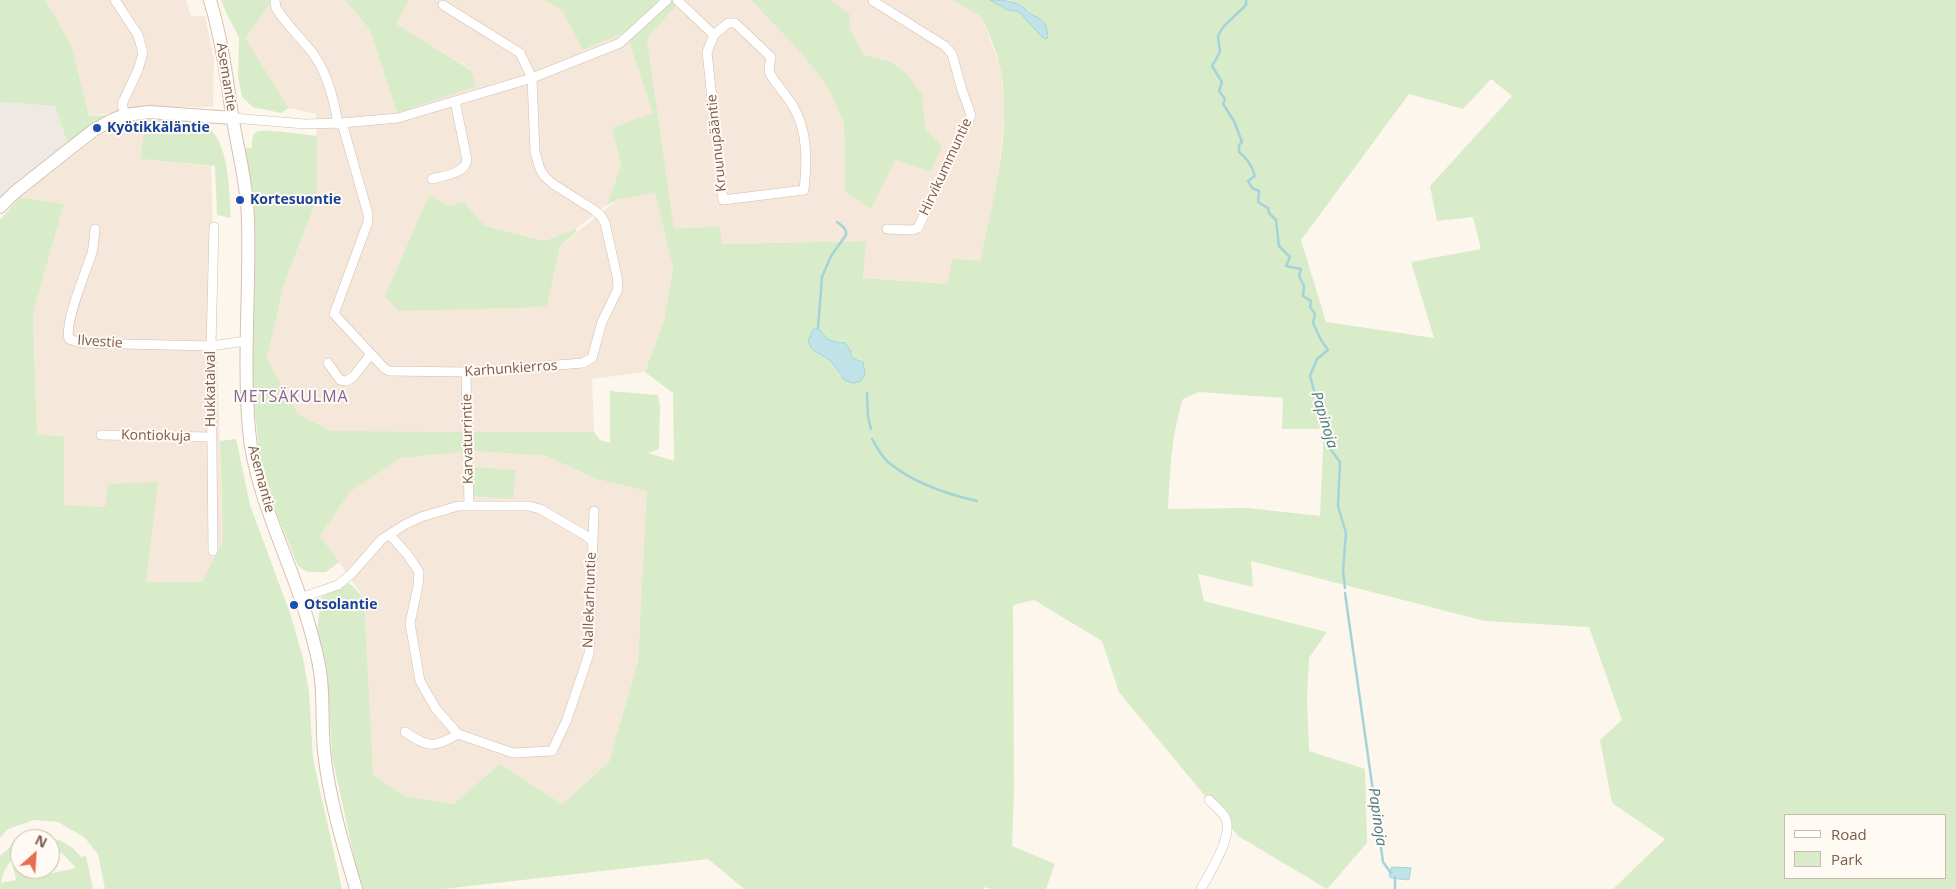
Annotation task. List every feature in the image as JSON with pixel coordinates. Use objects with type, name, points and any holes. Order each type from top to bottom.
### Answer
[{"type":"main road","name":"Asemantie","points":[[210,0],[221,44],[241,158],[248,221],[246,341],[249,429],[252,456],[264,498],[310,625],[322,684],[324,750],[330,794],[356,889]]},
{"type":"main road","points":[[0,207],[14,193],[94,130],[125,115],[149,112],[233,118]]},
{"type":"street","points":[[115,0],[138,35],[142,53],[138,70],[122,104],[125,115]]},
{"type":"street","points":[[275,0],[276,8],[312,52],[325,77],[340,123]]},
{"type":"street","points":[[233,118],[305,124],[398,118],[532,78],[620,43],[668,0]]},
{"type":"street","points":[[677,0],[714,35]]},
{"type":"street","name":"Hirvikummuntie","points":[[874,0],[945,46],[952,54],[971,115],[918,228],[912,230],[887,229]]},
{"type":"street","points":[[443,5],[520,52],[532,78]]},
{"type":"street","name":"Kruunupääntie","points":[[728,23],[735,23],[770,57],[770,74],[793,106],[801,121],[806,152],[804,190],[723,200],[707,52],[714,35],[728,23]]},
{"type":"street","name":"Karhunkierros","points":[[340,123],[368,214],[368,222],[334,314],[384,368],[389,370],[466,372],[583,363],[592,358],[602,322],[618,289],[618,276],[605,223],[601,216],[554,184],[544,176],[540,169],[535,152],[532,78]]},
{"type":"street","points":[[432,179],[461,171],[467,160],[455,101]]},
{"type":"street","name":"Hukkataival","points":[[213,551],[211,346],[214,227]]},
{"type":"street","name":"Ilvestie","points":[[95,229],[92,252],[83,275],[69,325],[67,334],[69,339],[80,343],[211,346],[246,341]]},
{"type":"street","points":[[328,363],[340,380],[347,381],[354,376],[371,354]]},
{"type":"street","name":"Karvaturrintie","points":[[466,372],[469,505]]},
{"type":"street","name":"Kontiokuja","points":[[101,434],[211,437]]},
{"type":"street","points":[[300,598],[338,585],[382,539],[421,517],[458,506],[529,506],[540,509],[592,541],[594,511]]},
{"type":"street","name":"Nallekarhuntie","points":[[390,536],[407,554],[419,572],[410,623],[420,682],[436,709],[458,734],[513,753],[552,751],[566,722],[589,654],[592,541]]},
{"type":"street","points":[[406,732],[418,742],[432,746],[445,742],[458,734]]},
{"type":"street","points":[[1200,889],[1225,843],[1228,830],[1226,818],[1209,800]]},
{"type":"shaded area","points":[[45,0],[186,0],[191,16],[205,16],[214,59],[213,107],[149,107],[89,116],[71,44]]},
{"type":"shaded area","points":[[273,0],[345,0],[370,30],[397,113],[471,69],[395,24],[409,0],[544,0],[562,10],[583,50],[626,32],[654,113],[612,129],[621,165],[607,205],[576,229],[544,241],[485,226],[464,202],[547,307],[560,246],[617,200],[655,191],[673,268],[664,320],[645,372],[592,379],[594,432],[331,431],[298,414],[267,359],[284,284],[317,199],[316,114],[289,108],[244,38]]},
{"type":"shaded area","points":[[681,0],[751,0],[803,55],[828,88],[844,124],[845,190],[895,160],[942,146],[926,130],[922,94],[907,74],[891,62],[864,55],[848,28],[850,14],[831,0],[952,0],[982,17],[1000,66],[1005,107],[998,179],[980,261],[949,284],[863,278],[865,241],[722,244],[720,226],[674,230],[647,39]]},
{"type":"shaded area","points":[[0,102],[55,106],[68,144],[0,204]]},
{"type":"shaded area","points":[[146,119],[140,159],[211,166],[223,540],[202,582],[146,583],[105,507],[64,505],[64,438],[37,434],[33,313],[64,204],[20,197],[99,136],[129,122]]},
{"type":"shaded area","points":[[474,451],[546,456],[596,479],[648,491],[638,661],[609,762],[562,804],[500,764],[453,804],[404,796],[372,775],[364,598],[320,536],[350,492],[401,458]]},
{"type":"green space","points":[[0,0],[45,0],[71,44],[89,116],[111,115],[68,144],[55,106],[0,102]]},
{"type":"green space","points":[[221,0],[273,0],[245,38],[289,108],[281,113],[253,107],[242,97],[238,76],[239,37]]},
{"type":"green space","points":[[345,0],[409,0],[396,24],[471,70],[476,86],[397,113],[370,30]]},
{"type":"green space","points":[[544,0],[681,0],[647,39],[674,229],[720,226],[722,244],[866,241],[863,278],[948,284],[952,259],[980,261],[1000,164],[1004,115],[999,61],[982,17],[952,0],[990,0],[1008,10],[1018,11],[1032,25],[1049,35],[1032,14],[1009,0],[1956,0],[1956,889],[1613,889],[1665,839],[1612,803],[1600,740],[1622,720],[1589,627],[1485,621],[1251,561],[1253,587],[1198,574],[1204,601],[1327,632],[1309,658],[1307,698],[1309,751],[1365,769],[1367,843],[1327,889],[1238,836],[1119,692],[1102,641],[1034,600],[1013,605],[1014,792],[1012,846],[1055,864],[1046,889],[991,889],[984,887],[984,889],[744,889],[708,859],[443,889],[361,889],[332,756],[327,671],[317,632],[321,597],[349,583],[364,598],[373,775],[404,796],[453,804],[500,764],[562,804],[609,762],[638,661],[647,491],[596,479],[546,456],[474,451],[401,458],[350,492],[320,536],[339,562],[326,572],[307,572],[298,566],[277,514],[260,457],[250,352],[252,226],[245,149],[252,147],[254,134],[260,131],[317,136],[317,199],[284,284],[267,359],[298,414],[331,431],[594,432],[600,440],[610,443],[610,391],[658,395],[660,406],[659,449],[648,453],[674,461],[673,393],[645,372],[664,320],[673,268],[655,192],[617,200],[607,205],[621,165],[612,128],[653,113],[626,32],[583,50],[562,10]],"holes":[[[1491,79],[1512,96],[1430,186],[1437,221],[1473,217],[1481,249],[1411,262],[1434,338],[1326,322],[1301,240],[1409,94],[1463,109]],[[821,331],[828,340],[842,341],[851,352],[852,358],[860,360],[840,376],[831,361],[817,352]],[[1199,392],[1283,398],[1282,429],[1324,429],[1320,516],[1248,508],[1168,509],[1170,467],[1179,413],[1183,399]]]},
{"type":"green space","points":[[751,0],[831,0],[850,14],[849,28],[864,55],[891,62],[907,74],[922,94],[926,130],[942,146],[931,171],[895,160],[871,209],[845,191],[844,124],[828,88],[803,55]]},
{"type":"green space","points":[[146,119],[200,124],[210,129],[217,138],[226,164],[231,218],[217,215],[215,166],[140,159]]},
{"type":"green space","points":[[429,196],[448,206],[464,202],[485,226],[544,241],[576,229],[577,231],[560,246],[547,307],[399,311],[385,296]]},
{"type":"green space","points":[[20,197],[64,204],[33,313],[37,434],[64,437],[64,505],[105,507],[108,484],[158,482],[146,582],[202,582],[223,540],[220,441],[236,439],[250,505],[291,616],[303,658],[309,692],[313,759],[342,889],[105,889],[98,854],[84,837],[58,822],[34,820],[8,829],[0,838],[0,220]]},
{"type":"green space","points":[[474,467],[516,470],[513,499],[473,496]]},
{"type":"green space","points":[[60,840],[67,844],[81,857],[86,856],[93,889],[0,889],[0,856],[10,847],[10,862],[3,874],[1,883],[16,879],[60,879],[60,871],[76,868],[60,852]]},
{"type":"water","points":[[990,0],[1010,1],[1018,4],[1044,22],[1048,37],[1046,39],[1042,37],[1018,11],[1008,10]]},
{"type":"water","points":[[815,328],[820,330],[828,340],[845,343],[850,350],[852,358],[863,362],[865,374],[861,381],[853,383],[844,380],[831,361],[812,349],[808,341]]},
{"type":"water","points":[[1392,867],[1411,868],[1409,880],[1391,878],[1389,876]]},
{"type":"waterway","name":"Papinoja","points":[[1246,0],[1246,5],[1223,27],[1218,36],[1220,52],[1212,66],[1222,82],[1219,91],[1225,99],[1223,104],[1234,121],[1242,142],[1239,145],[1239,152],[1249,162],[1255,176],[1248,181],[1252,188],[1259,191],[1258,202],[1268,208],[1269,213],[1276,220],[1279,246],[1290,257],[1286,266],[1301,269],[1299,276],[1304,286],[1303,296],[1311,301],[1310,307],[1315,314],[1313,323],[1328,350],[1317,359],[1310,376],[1315,394],[1322,406],[1331,432],[1331,450],[1340,462],[1338,506],[1346,533],[1343,571],[1345,588]]},
{"type":"waterway","points":[[818,328],[822,277],[831,256],[846,235],[845,229],[837,222]]},
{"type":"waterway","points":[[867,393],[868,417],[871,429]]},
{"type":"waterway","points":[[872,439],[886,460],[908,476],[953,495],[977,501]]},
{"type":"waterway","name":"Papinoja","points":[[1345,593],[1383,862],[1391,873]]},
{"type":"waterway","name":"Papinoja","points":[[1395,877],[1395,889]]},
{"type":"place","name":"Kyötikkäläntie","points":[[97,128]]},
{"type":"place","name":"Kortesuontie","points":[[240,200]]},
{"type":"place","name":"Otsolantie","points":[[294,605]]},
{"type":"district","name":"METSÄKULMA","points":[[291,397]]}]
